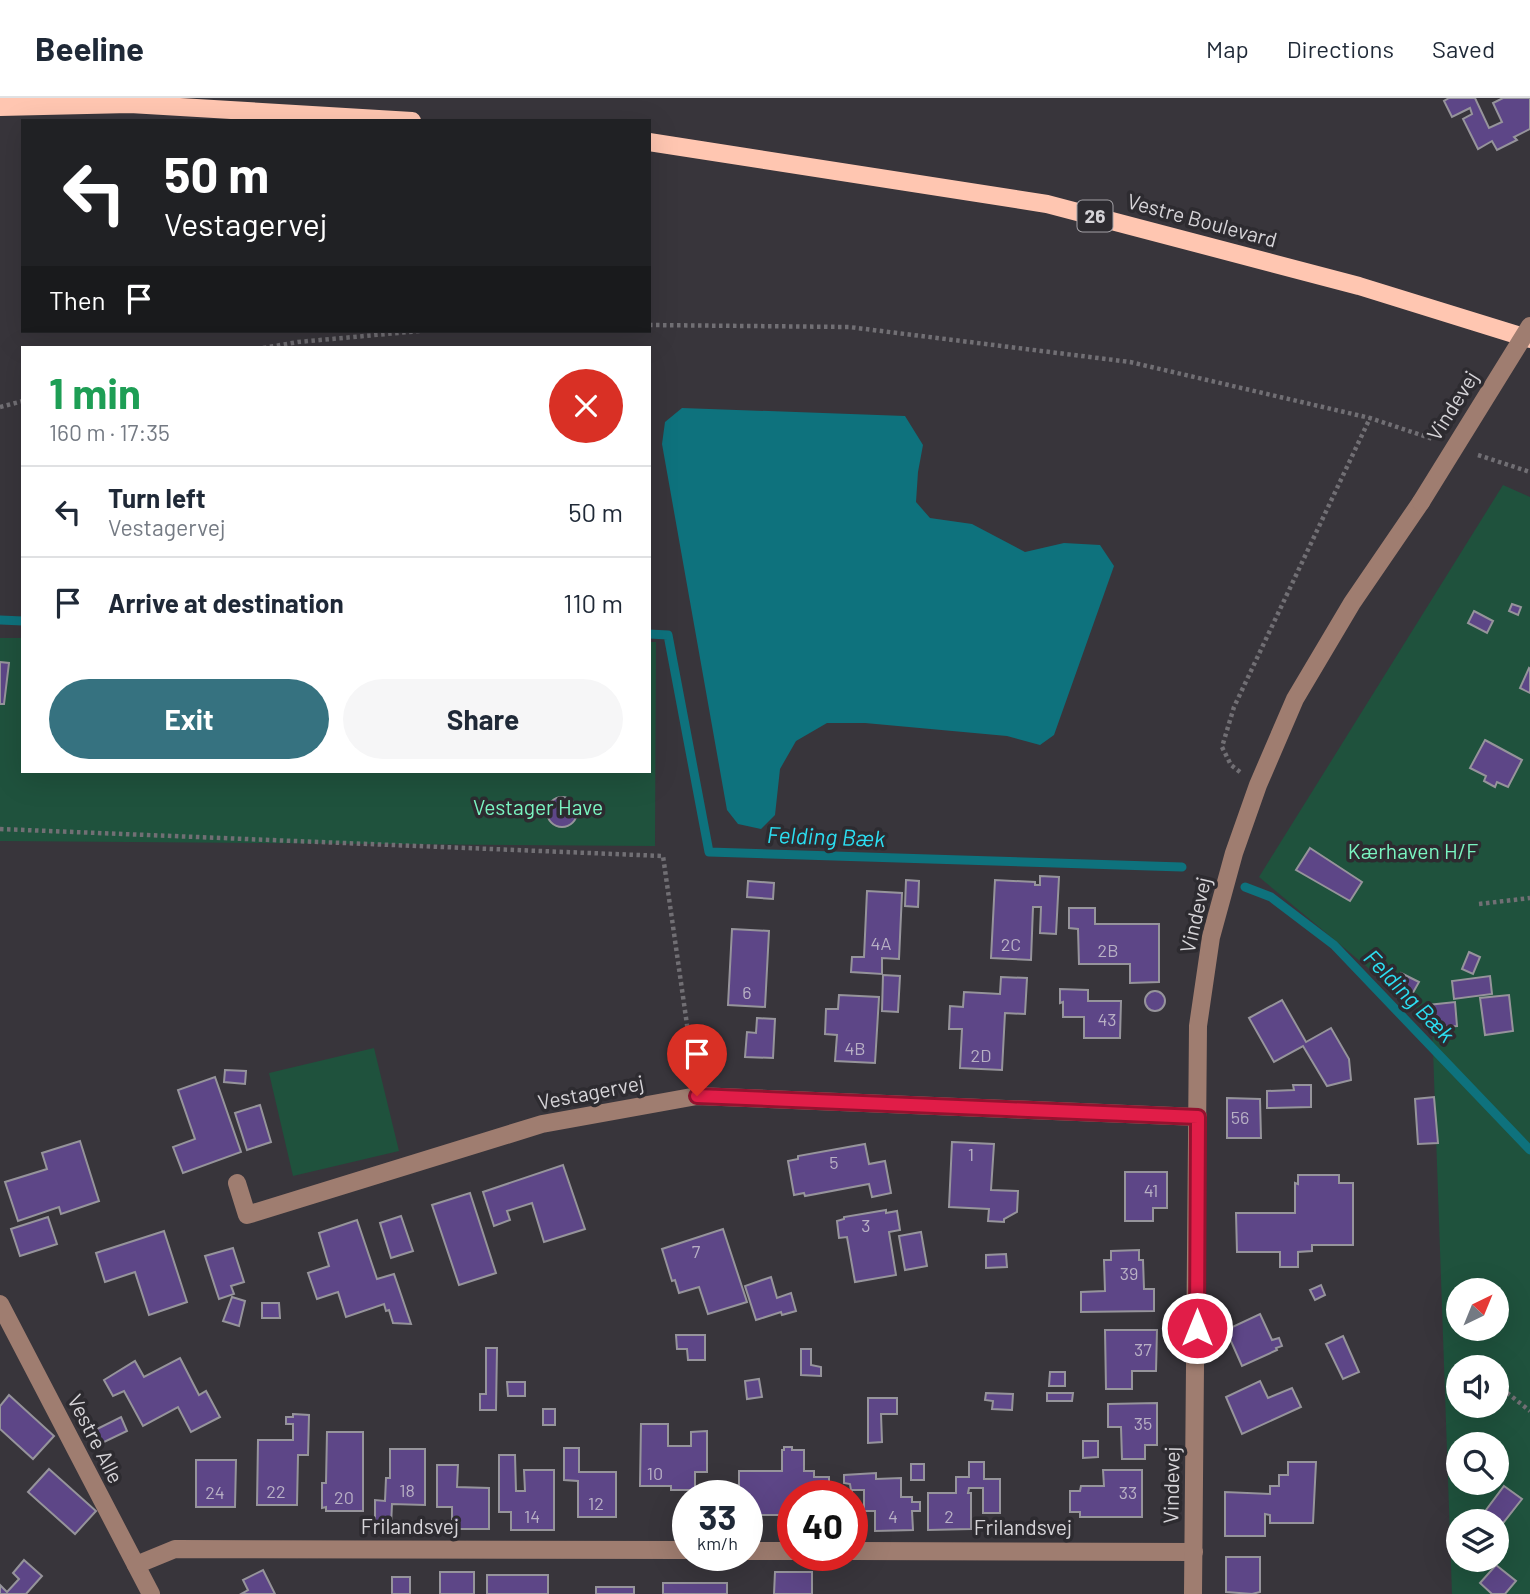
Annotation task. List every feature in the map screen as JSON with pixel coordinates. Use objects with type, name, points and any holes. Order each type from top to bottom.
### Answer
[{"type":"main road","points":[[0,107],[130,104],[379,119]]},
{"type":"main road","name":"Vestre Boulevard","points":[[651,142],[1047,204],[1359,286],[1530,339]]},
{"type":"street","name":"Vindevej","points":[[1193,1594],[1198,1026],[1211,937],[1234,853],[1258,785],[1295,699],[1352,603],[1420,502],[1530,326]]},
{"type":"street","name":"Vestagervej","points":[[237,1183],[247,1214],[542,1124],[697,1096],[1198,1117]]},
{"type":"street","name":"Vestre Alle","points":[[0,1304],[151,1594]]},
{"type":"street","name":"Frilandsvej","points":[[136,1566],[175,1549],[672,1550]]},
{"type":"street","name":"Frilandsvej","points":[[868,1551],[1194,1552]]},
{"type":"path","points":[[651,325],[849,327],[1130,362],[1370,418],[1444,443]]},
{"type":"path","points":[[275,346],[398,333]]},
{"type":"path","points":[[0,407],[21,402]]},
{"type":"path","points":[[1258,785],[1231,765],[1222,747],[1234,708],[1370,418]]},
{"type":"path","points":[[1469,451],[1530,472]]},
{"type":"path","points":[[0,829],[663,856],[697,1096]]},
{"type":"path","points":[[1479,904],[1530,898]]},
{"type":"path","points":[[1509,1394],[1530,1411]]},
{"type":"green space","name":"Kærhaven H/F","points":[[1503,485],[1530,497],[1530,1594],[1452,1594],[1451,1572],[1509,1572],[1509,1509],[1449,1509],[1449,1495],[1509,1495],[1509,1432],[1446,1432],[1432,1021],[1259,877]]},
{"type":"green space","name":"Vestager Have","points":[[0,638],[21,638],[21,773],[651,773],[651,642],[656,642],[655,846],[0,841]]},
{"type":"green space","points":[[374,1048],[399,1151],[293,1176],[269,1073]]},
{"type":"water","points":[[682,408],[905,416],[923,445],[916,502],[930,518],[972,524],[1025,552],[1064,543],[1100,545],[1114,566],[1054,735],[1040,745],[1007,736],[865,723],[827,723],[796,741],[780,769],[775,815],[761,829],[738,824],[727,810],[662,444],[665,422]]},
{"type":"building","points":[[1449,98],[1475,98],[1489,128],[1502,122],[1493,103],[1503,98],[1530,98],[1530,129],[1514,137],[1517,140],[1497,150],[1492,141],[1478,149],[1463,119],[1472,114],[1470,108],[1452,117],[1444,101]]},
{"type":"building","points":[[1512,604],[1521,607],[1518,615],[1509,611]]},
{"type":"building","points":[[1474,611],[1493,621],[1487,633],[1468,623]]},
{"type":"building","points":[[0,662],[9,663],[4,704],[0,704]]},
{"type":"building","points":[[1530,669],[1530,693],[1520,688]]},
{"type":"building","points":[[1485,740],[1522,760],[1508,787],[1497,782],[1495,787],[1484,781],[1486,776],[1470,768]]},
{"type":"building","points":[[562,797],[573,801],[577,812],[573,823],[562,827],[551,823],[547,812],[551,801]]},
{"type":"building","points":[[1310,848],[1362,882],[1350,901],[1296,870]]},
{"type":"building","points":[[1040,876],[1059,877],[1056,934],[1040,933],[1041,907],[1033,907],[1031,960],[991,958],[995,880],[1035,882],[1035,885],[1040,885]]},
{"type":"building","points":[[906,880],[919,881],[918,907],[905,906]]},
{"type":"building","points":[[748,881],[774,883],[773,899],[747,897]]},
{"type":"building","points":[[867,891],[902,893],[899,959],[882,958],[882,974],[851,972],[852,957],[864,957]]},
{"type":"building","points":[[1069,908],[1095,908],[1095,924],[1159,924],[1159,982],[1130,983],[1130,964],[1079,964],[1078,929],[1069,928]]},
{"type":"building","points":[[732,929],[769,931],[765,1007],[728,1005]]},
{"type":"building","points":[[1469,952],[1480,957],[1473,974],[1462,969]]},
{"type":"building","points":[[1401,973],[1419,982],[1410,998],[1393,989]]},
{"type":"building","points":[[883,975],[900,976],[898,1012],[882,1011]]},
{"type":"building","points":[[1490,976],[1492,994],[1454,999],[1452,981]]},
{"type":"building","points":[[1001,977],[1027,978],[1025,1014],[1005,1013],[1002,1070],[960,1068],[962,1029],[949,1029],[950,1006],[963,1007],[964,992],[1000,994]]},
{"type":"building","points":[[1060,989],[1088,990],[1088,1001],[1121,1001],[1120,1038],[1084,1038],[1084,1017],[1063,1017]]},
{"type":"building","points":[[1155,991],[1162,994],[1165,1001],[1162,1008],[1155,1011],[1148,1008],[1145,1001],[1148,994]]},
{"type":"building","points":[[839,995],[879,997],[875,1063],[835,1061],[837,1035],[825,1034],[826,1009],[838,1009]]},
{"type":"building","points":[[1509,995],[1513,1031],[1485,1035],[1480,998]]},
{"type":"building","points":[[1282,1000],[1306,1042],[1331,1028],[1349,1059],[1351,1080],[1327,1086],[1303,1046],[1274,1062],[1249,1018]]},
{"type":"building","points":[[1455,1002],[1457,1026],[1430,1028],[1428,1005]]},
{"type":"building","points":[[757,1018],[775,1019],[773,1058],[745,1057],[747,1032],[756,1033]]},
{"type":"building","points":[[225,1070],[246,1071],[245,1084],[224,1082]]},
{"type":"building","points":[[215,1077],[241,1152],[183,1173],[173,1147],[195,1139],[178,1090]]},
{"type":"building","points":[[1293,1085],[1311,1085],[1311,1107],[1267,1108],[1267,1091],[1294,1090]]},
{"type":"building","points":[[1434,1097],[1438,1143],[1418,1144],[1415,1099]]},
{"type":"building","points":[[1227,1098],[1260,1099],[1261,1138],[1227,1138]]},
{"type":"building","points":[[260,1105],[271,1142],[247,1150],[235,1113]]},
{"type":"building","points":[[80,1141],[99,1201],[61,1214],[59,1207],[18,1221],[5,1182],[47,1169],[42,1153]]},
{"type":"building","points":[[952,1142],[994,1144],[991,1190],[1018,1191],[1017,1212],[1004,1219],[1004,1222],[988,1221],[989,1209],[949,1207]]},
{"type":"building","points":[[865,1144],[869,1164],[885,1161],[891,1193],[872,1197],[869,1184],[805,1196],[804,1193],[794,1195],[788,1161],[798,1159],[798,1156]]},
{"type":"building","points":[[563,1165],[585,1229],[544,1242],[532,1203],[507,1211],[510,1220],[494,1226],[483,1192]]},
{"type":"building","points":[[1125,1172],[1167,1172],[1167,1208],[1153,1208],[1153,1221],[1125,1221]]},
{"type":"building","points":[[1298,1175],[1339,1175],[1339,1183],[1353,1183],[1353,1245],[1312,1245],[1312,1251],[1298,1252],[1298,1267],[1280,1267],[1280,1252],[1237,1252],[1236,1213],[1295,1213],[1295,1183],[1298,1184]]},
{"type":"building","points":[[470,1193],[496,1273],[459,1285],[432,1205]]},
{"type":"building","points":[[886,1210],[886,1213],[897,1211],[900,1230],[889,1232],[896,1275],[855,1282],[847,1237],[839,1238],[837,1221],[844,1217]]},
{"type":"building","points":[[401,1216],[413,1251],[391,1258],[380,1223]]},
{"type":"building","points":[[48,1217],[57,1244],[20,1256],[11,1229]]},
{"type":"building","points":[[357,1220],[377,1279],[394,1274],[411,1324],[393,1323],[384,1304],[346,1317],[338,1292],[317,1299],[308,1273],[329,1266],[319,1233]]},
{"type":"building","points":[[723,1229],[747,1302],[708,1314],[699,1287],[679,1293],[675,1280],[672,1281],[662,1249]]},
{"type":"building","points":[[164,1231],[187,1302],[149,1315],[135,1272],[105,1282],[96,1253]]},
{"type":"building","points":[[921,1232],[927,1266],[905,1270],[899,1236]]},
{"type":"building","points":[[233,1248],[244,1282],[231,1286],[234,1294],[219,1299],[205,1256]]},
{"type":"building","points":[[1139,1250],[1139,1260],[1143,1260],[1144,1289],[1154,1289],[1154,1311],[1081,1312],[1081,1292],[1105,1291],[1104,1260],[1111,1260],[1111,1251]]},
{"type":"building","points":[[1006,1254],[1007,1267],[986,1268],[986,1255]]},
{"type":"building","points":[[771,1277],[777,1298],[791,1293],[796,1311],[782,1315],[781,1312],[756,1320],[745,1286]]},
{"type":"building","points":[[1321,1285],[1325,1295],[1315,1300],[1310,1290]]},
{"type":"building","points":[[232,1297],[245,1301],[239,1326],[223,1321]]},
{"type":"building","points":[[262,1303],[279,1303],[280,1318],[262,1318]]},
{"type":"building","points":[[1260,1314],[1272,1340],[1279,1338],[1282,1346],[1242,1366],[1226,1330]]},
{"type":"building","points":[[1105,1330],[1157,1330],[1156,1371],[1132,1371],[1132,1389],[1106,1389]]},
{"type":"building","points":[[676,1335],[705,1335],[705,1360],[688,1360],[687,1349],[677,1349]]},
{"type":"building","points":[[1343,1336],[1359,1372],[1343,1379],[1326,1344]]},
{"type":"building","points":[[486,1348],[497,1348],[496,1410],[480,1410],[480,1394],[486,1394]]},
{"type":"building","points":[[801,1349],[811,1349],[811,1365],[821,1367],[821,1376],[801,1375]]},
{"type":"building","points":[[180,1358],[199,1395],[206,1391],[220,1417],[191,1432],[178,1407],[143,1426],[124,1391],[113,1396],[104,1380],[135,1361],[144,1377]]},
{"type":"building","points":[[1050,1372],[1065,1372],[1065,1386],[1049,1386]]},
{"type":"building","points":[[759,1379],[762,1397],[747,1399],[745,1381]]},
{"type":"building","points":[[1260,1381],[1268,1398],[1292,1388],[1301,1407],[1242,1434],[1226,1397]]},
{"type":"building","points":[[507,1382],[525,1382],[525,1396],[508,1396]]},
{"type":"building","points":[[986,1393],[1013,1394],[1012,1410],[992,1409],[993,1401],[985,1400]]},
{"type":"building","points":[[1047,1393],[1073,1393],[1072,1401],[1047,1401]]},
{"type":"building","points":[[9,1395],[54,1436],[33,1459],[0,1429],[0,1406]]},
{"type":"building","points":[[868,1398],[897,1398],[897,1414],[881,1414],[882,1442],[868,1443]]},
{"type":"building","points":[[1157,1403],[1157,1445],[1145,1445],[1145,1459],[1122,1459],[1121,1427],[1108,1427],[1108,1404]]},
{"type":"building","points":[[543,1409],[555,1409],[555,1425],[543,1425]]},
{"type":"building","points":[[293,1414],[309,1415],[308,1455],[298,1455],[297,1505],[257,1505],[258,1440],[293,1440],[293,1424],[286,1424],[286,1417],[293,1417]]},
{"type":"building","points":[[121,1417],[127,1431],[102,1443],[95,1430]]},
{"type":"building","points":[[641,1424],[668,1424],[668,1446],[691,1446],[691,1432],[707,1431],[707,1472],[695,1472],[695,1480],[672,1480],[672,1490],[671,1486],[640,1486]]},
{"type":"building","points":[[327,1432],[363,1432],[363,1511],[326,1511],[326,1507],[322,1508],[322,1483],[326,1483]]},
{"type":"building","points":[[1083,1441],[1098,1441],[1098,1457],[1083,1458]]},
{"type":"building","points":[[784,1447],[792,1447],[792,1450],[804,1450],[804,1471],[814,1471],[814,1477],[829,1477],[829,1480],[777,1480],[777,1515],[763,1515],[763,1480],[739,1480],[739,1471],[782,1471]]},
{"type":"building","points":[[564,1448],[579,1448],[579,1472],[616,1472],[616,1517],[578,1517],[578,1481],[564,1480]]},
{"type":"building","points":[[390,1449],[425,1449],[425,1505],[392,1504],[391,1526],[375,1526],[375,1500],[385,1501],[386,1478],[390,1478]]},
{"type":"building","points":[[499,1455],[515,1455],[516,1491],[525,1491],[524,1470],[554,1470],[554,1530],[511,1530],[511,1512],[499,1512]]},
{"type":"building","points":[[196,1460],[236,1460],[235,1507],[196,1507]]},
{"type":"building","points":[[969,1462],[984,1462],[984,1479],[1000,1479],[1000,1513],[983,1513],[983,1488],[969,1488],[971,1529],[928,1530],[928,1493],[956,1493],[956,1477],[969,1477]]},
{"type":"building","points":[[1288,1462],[1316,1462],[1313,1523],[1270,1523],[1270,1515],[1265,1514],[1265,1536],[1225,1536],[1225,1492],[1270,1494],[1270,1486],[1279,1486],[1279,1475],[1288,1475]]},
{"type":"building","points":[[911,1464],[924,1464],[924,1480],[911,1480]]},
{"type":"building","points":[[437,1465],[458,1465],[457,1487],[489,1488],[489,1529],[452,1529],[452,1507],[437,1507]]},
{"type":"building","points":[[49,1469],[96,1511],[75,1534],[28,1492]]},
{"type":"building","points":[[1103,1470],[1142,1470],[1142,1517],[1080,1517],[1080,1512],[1070,1512],[1070,1491],[1080,1491],[1081,1486],[1104,1486]]},
{"type":"building","points":[[876,1473],[876,1479],[901,1478],[901,1497],[912,1497],[912,1502],[920,1502],[920,1511],[912,1511],[913,1530],[875,1531],[875,1511],[868,1511],[868,1480],[844,1480],[844,1475]]},
{"type":"building","points":[[1509,1490],[1522,1499],[1509,1516],[1509,1509],[1487,1509],[1497,1495],[1509,1495]]},
{"type":"building","points":[[1226,1557],[1260,1557],[1260,1592],[1226,1592]]},
{"type":"building","points":[[24,1560],[42,1576],[26,1594],[0,1594],[0,1585],[7,1592],[19,1579],[13,1573]]},
{"type":"building","points":[[263,1570],[275,1594],[241,1594],[248,1590],[243,1580]]},
{"type":"building","points":[[440,1572],[474,1572],[474,1594],[440,1594]]},
{"type":"building","points":[[775,1572],[812,1572],[812,1594],[774,1594]]},
{"type":"building","points":[[1490,1572],[1505,1572],[1516,1581],[1505,1594],[1492,1594],[1480,1583]]},
{"type":"building","points":[[487,1575],[548,1575],[548,1594],[487,1594]]},
{"type":"building","points":[[392,1577],[410,1577],[410,1594],[392,1594]]},
{"type":"building","points":[[663,1583],[727,1583],[727,1594],[663,1594]]},
{"type":"building","points":[[596,1587],[634,1587],[634,1594],[596,1594]]},
{"type":"waterway","name":"Felding Bæk","points":[[0,620],[21,621]]},
{"type":"waterway","name":"Felding Bæk","points":[[651,634],[668,635],[709,852],[1182,867]]},
{"type":"waterway","name":"Felding Bæk","points":[[1245,887],[1271,897],[1334,945],[1530,1150]]},
{"type":"route","points":[[697,1096],[1198,1117],[1197,1328]]}]
